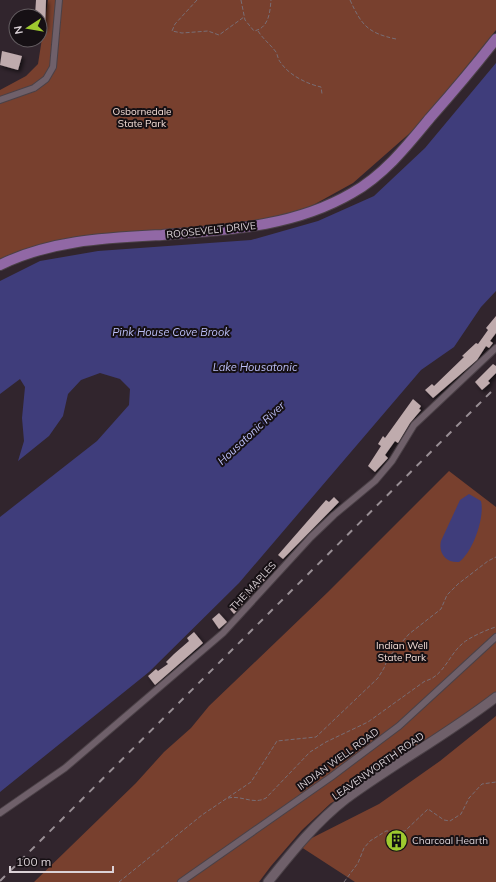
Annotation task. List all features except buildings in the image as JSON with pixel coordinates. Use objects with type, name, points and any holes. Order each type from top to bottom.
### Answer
[{"type":"main road","name":"ROOSEVELT DRIVE","points":[[0,265],[22,254],[59,244],[101,239],[233,230],[275,222],[319,208],[352,193],[379,174],[403,150],[496,39]]},
{"type":"main road","name":"LEAVENWORTH ROAD","points":[[268,882],[300,842],[347,799],[464,722],[496,697]]},
{"type":"street","points":[[0,100],[34,88],[46,79],[53,67],[60,0]]},
{"type":"street","name":"THE MAPLES","points":[[0,813],[65,768],[223,633],[311,537],[334,515],[375,482],[392,461],[414,425],[496,348]]},
{"type":"street","name":"INDIAN WELL ROAD","points":[[181,882],[331,777],[399,726],[496,637]]},
{"type":"path","points":[[197,0],[175,24],[172,31],[182,33],[208,32],[219,35],[244,17]]},
{"type":"path","points":[[241,0],[244,17],[252,29],[258,30]]},
{"type":"path","points":[[258,30],[269,18],[271,0]]},
{"type":"path","points":[[350,0],[368,29],[375,34],[396,39]]},
{"type":"path","points":[[258,30],[263,40],[277,53],[279,62],[298,78],[321,87],[322,94]]},
{"type":"path","points":[[119,882],[202,815],[251,782],[278,741],[316,737],[378,678],[388,658],[409,634],[441,609],[447,596],[458,584],[488,561],[496,557]]},
{"type":"path","points":[[225,799],[241,798],[259,801],[266,798],[310,752],[326,742],[368,722],[416,687],[438,674],[462,644],[472,637],[496,627]]},
{"type":"path","points":[[344,882],[358,863],[364,848],[378,835],[386,832],[405,831],[428,809],[444,820],[450,820],[461,814],[469,798],[482,784],[496,782]]},
{"type":"green space","name":"Osbornedale State Park","points":[[48,0],[496,0],[496,30],[419,125],[353,183],[306,209],[267,221],[28,249],[0,259],[0,90],[26,76],[38,64],[40,48],[48,48],[48,8],[47,8]]},
{"type":"green space","name":"Indian Well State Park","points":[[449,471],[496,507],[496,700],[395,770],[331,803],[302,830],[259,882],[34,882],[136,783],[164,752],[191,728],[209,706],[328,592]]},
{"type":"green space","points":[[496,716],[496,882],[355,882],[298,845],[379,804],[440,761]]},
{"type":"water","name":"Lake Housatonic","points":[[496,63],[496,291],[481,307],[454,347],[421,370],[239,583],[149,672],[0,792],[0,517],[97,441],[129,405],[130,389],[120,379],[100,373],[81,380],[68,394],[63,416],[49,436],[18,461],[24,441],[22,418],[25,387],[20,379],[0,394],[0,281],[40,261],[98,251],[251,240],[318,221],[374,196],[425,148]]},
{"type":"water","points":[[469,494],[481,501],[482,508],[477,534],[469,550],[459,562],[450,561],[442,553],[440,545],[441,541],[460,500]]},
{"type":"railway","points":[[0,881],[496,387]]},
{"type":"place","name":"Charcoal Hearth","points":[[397,840]]},
{"type":"water label","name":"Pink House Cove Brook","points":[[171,332]]},
{"type":"water label","name":"Housatonic River","points":[[251,433]]}]
